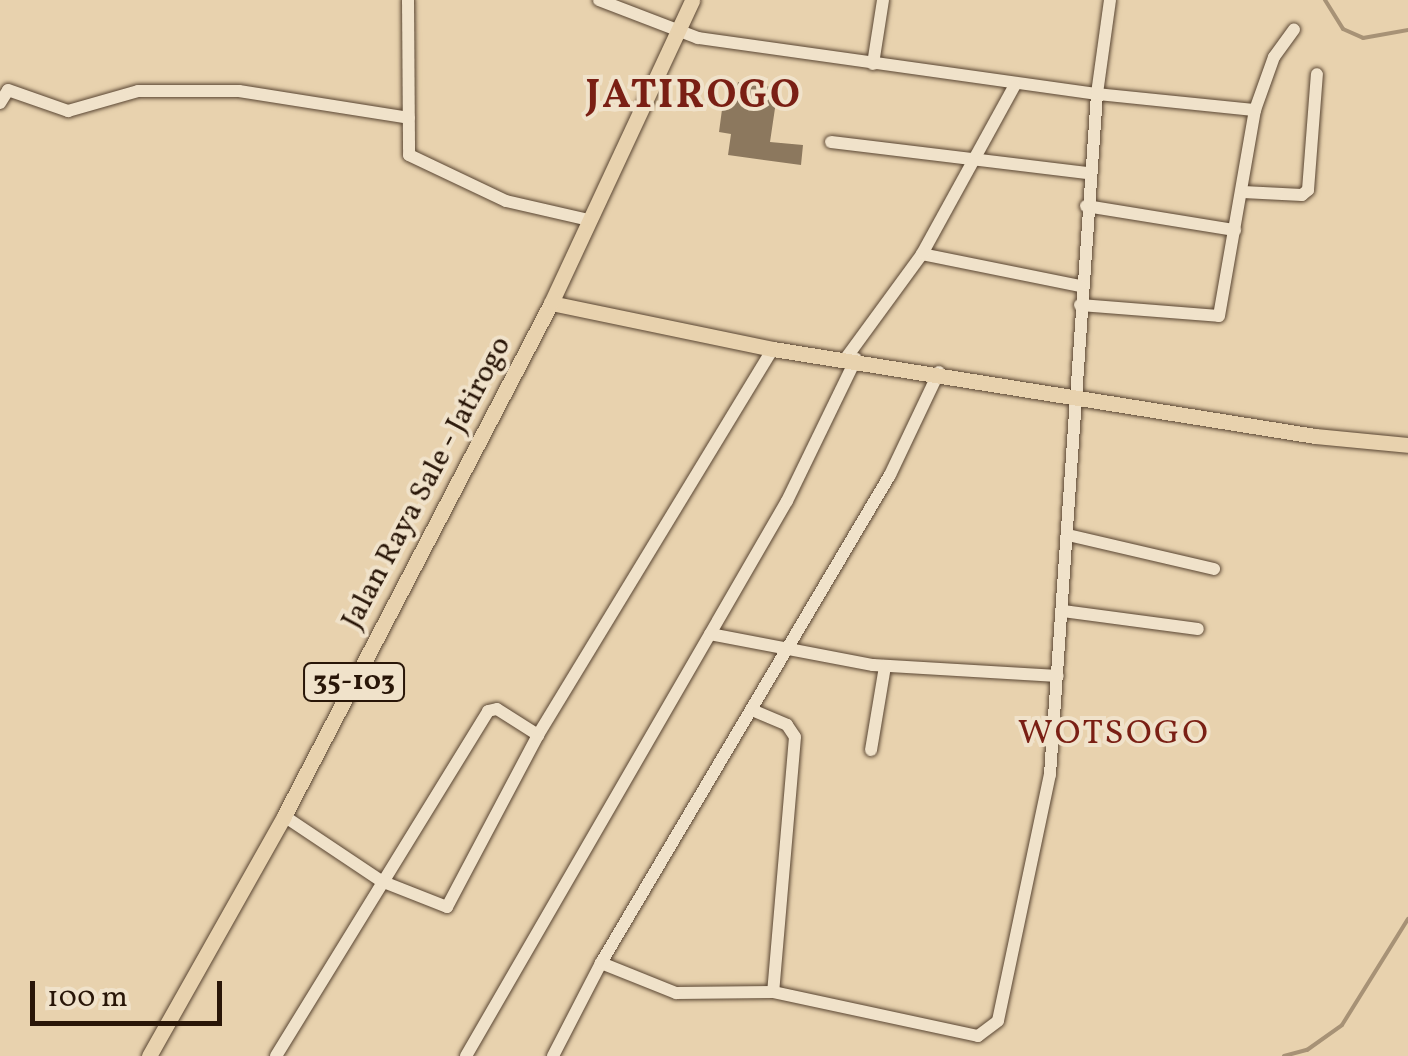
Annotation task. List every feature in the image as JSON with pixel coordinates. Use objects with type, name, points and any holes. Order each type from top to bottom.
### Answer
[{"type":"main road","name":"35-103","points":[[551,303],[692,0]]},
{"type":"main road","points":[[551,303],[773,348],[1075,393],[1315,436],[1408,444]]},
{"type":"main road","name":"Jalan Raya Sale - Jatirogo","points":[[150,1056],[284,816],[551,303]]},
{"type":"street","points":[[408,0],[407,146],[418,162],[506,200],[589,220]]},
{"type":"street","points":[[599,0],[679,30],[872,64],[1015,85],[1255,110]]},
{"type":"street","points":[[872,64],[883,0]]},
{"type":"street","points":[[602,963],[676,993],[773,992],[978,1036],[991,1031],[1050,774],[1086,206],[1110,0]]},
{"type":"street","points":[[1080,305],[1220,316],[1255,110],[1274,57],[1294,30]]},
{"type":"street","points":[[1243,192],[1302,195],[1308,190],[1317,74]]},
{"type":"street","points":[[466,1056],[788,500],[851,358],[922,254],[1015,85]]},
{"type":"street","points":[[0,103],[8,90],[68,112],[138,91],[239,91],[409,118]]},
{"type":"street","points":[[831,142],[1090,172]]},
{"type":"street","points":[[1086,206],[1235,230]]},
{"type":"street","points":[[922,254],[1080,286]]},
{"type":"street","points":[[284,816],[380,881],[447,907],[538,736],[623,606],[773,348]]},
{"type":"street","points":[[553,1056],[602,963],[890,475],[939,372]]},
{"type":"street","points":[[1068,535],[1214,569]]},
{"type":"street","points":[[1063,611],[1198,629]]},
{"type":"street","points":[[710,634],[885,666],[1058,676]]},
{"type":"street","points":[[871,750],[885,666]]},
{"type":"street","points":[[276,1056],[488,710],[497,709],[538,736]]},
{"type":"street","points":[[752,710],[786,725],[795,736],[773,992]]},
{"type":"building","points":[[738,82],[778,88],[770,142],[803,145],[801,165],[728,155],[731,134],[719,132],[723,102],[734,104]]},
{"type":"waterway","points":[[1325,0],[1343,29],[1363,38],[1408,30]]},
{"type":"waterway","points":[[1284,1056],[1307,1050],[1342,1025],[1408,919]]},
{"type":"district","name":"JATIROGO","points":[[694,97]]},
{"type":"district","name":"WOTSOGO","points":[[1114,734]]}]
